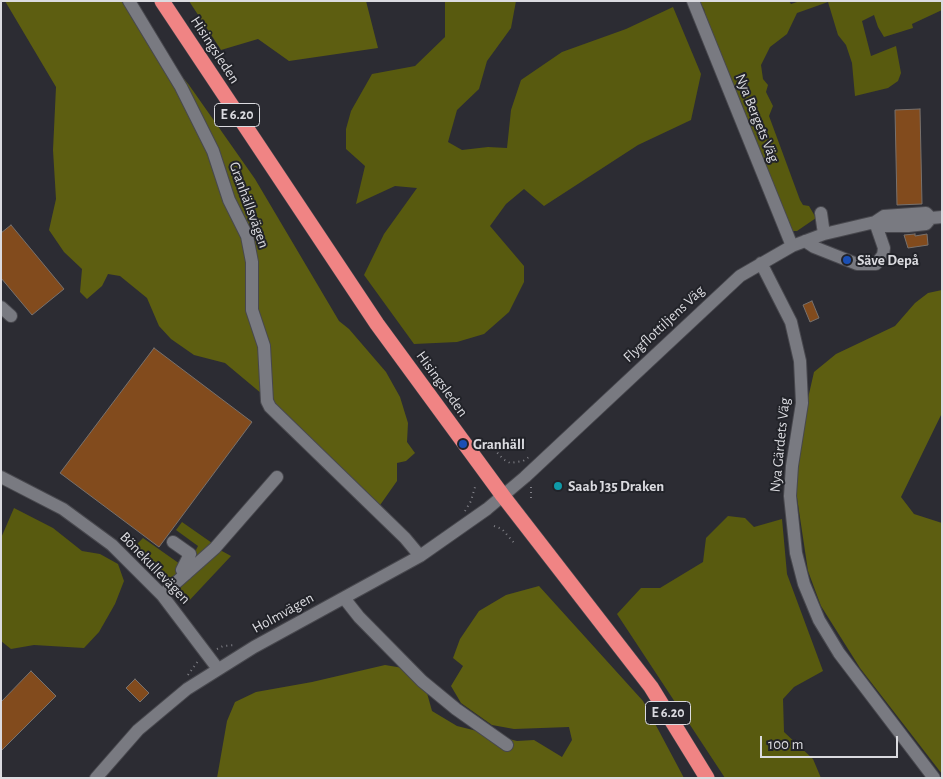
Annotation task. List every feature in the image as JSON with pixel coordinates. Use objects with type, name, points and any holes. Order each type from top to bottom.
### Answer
[{"type":"highway","name":"Hisingsleden","points":[[162,1],[377,324],[503,496],[651,687],[707,778]]},
{"type":"street","name":"Granhällsvägen","points":[[129,1],[181,87],[213,151],[229,200],[247,236],[252,262],[252,310],[264,346],[267,394],[270,407],[405,538],[420,556]]},
{"type":"street","name":"Nya Bergets Väg","points":[[693,1],[792,246]]},
{"type":"street","points":[[821,213],[824,234]]},
{"type":"street","name":"Flygflottiljens Väg","points":[[503,496],[722,292],[761,263],[805,241],[824,234],[876,222],[884,216],[926,213],[937,218]]},
{"type":"street","points":[[805,241],[858,264],[876,264],[883,254],[884,248],[876,222]]},
{"type":"street","name":"Nya Gärdets Väg","points":[[761,263],[788,316],[797,340],[800,361],[802,403],[792,466],[790,496],[796,553],[804,584],[819,620],[839,653],[934,778]]},
{"type":"street","name":"Bönekullevägen","points":[[1,477],[45,498],[81,521],[112,545],[162,595],[218,669]]},
{"type":"street","points":[[162,595],[215,548],[277,477]]},
{"type":"street","name":"Holmvägen","points":[[96,778],[138,730],[161,709],[218,669],[420,556],[444,541],[503,496]]},
{"type":"street","points":[[173,542],[190,554],[182,570],[186,574]]},
{"type":"street","points":[[344,598],[360,618],[422,681],[456,709],[507,745]]},
{"type":"path","points":[[494,449],[505,462],[523,461],[529,457]]},
{"type":"path","points":[[530,487],[531,502]]},
{"type":"path","points":[[494,526],[500,528],[515,544]]},
{"type":"shaded area","points":[[5,1],[121,1],[189,85],[255,179],[339,321],[349,329],[386,372],[400,397],[408,423],[407,442],[415,453],[406,461],[397,463],[397,481],[378,508],[274,404],[225,363],[194,355],[171,339],[159,326],[147,298],[120,276],[108,274],[102,286],[87,299],[80,292],[82,269],[64,252],[49,230],[56,199],[53,150],[56,87]]},
{"type":"shaded area","points":[[189,1],[366,1],[378,48],[289,61],[258,39],[221,50]]},
{"type":"shaded area","points":[[445,1],[516,1],[511,28],[487,61],[479,89],[457,110],[448,142],[462,150],[488,147],[507,148],[511,110],[521,80],[562,52],[626,29],[673,7],[701,74],[691,120],[638,145],[544,206],[524,189],[506,204],[490,226],[524,266],[524,282],[509,312],[484,334],[457,342],[414,344],[364,275],[384,234],[417,188],[395,186],[356,204],[365,166],[346,149],[346,129],[351,111],[372,74],[415,66],[445,37]]},
{"type":"shaded area","points":[[698,1],[789,1],[791,4],[800,1],[942,1],[942,10],[912,24],[913,28],[884,37],[874,15],[862,21],[871,56],[896,46],[901,73],[898,81],[888,88],[855,96],[852,63],[846,45],[838,35],[828,2],[797,13],[787,34],[770,47],[761,65],[763,79],[768,85],[766,92],[773,106],[769,116],[800,200],[803,205],[809,206],[816,218],[797,231],[792,231],[710,33],[704,9]]},
{"type":"shaded area","points":[[942,290],[942,413],[901,497],[914,514],[942,523],[942,774],[860,668],[821,606],[808,571],[796,491],[798,442],[814,372],[836,354],[895,326],[915,303],[928,293]]},
{"type":"shaded area","points":[[14,508],[53,528],[82,551],[100,554],[118,564],[124,581],[115,604],[99,632],[84,648],[34,645],[11,649],[1,641],[1,538]]},
{"type":"shaded area","points":[[728,516],[745,518],[754,527],[782,519],[787,574],[823,671],[794,687],[783,699],[784,732],[813,759],[821,778],[725,778],[617,614],[641,588],[660,588],[703,562],[706,538]]},
{"type":"shaded area","points":[[182,522],[212,543],[188,566],[198,546],[176,530]]},
{"type":"shaded area","points":[[143,538],[180,564],[179,573],[165,579],[133,548]]},
{"type":"shaded area","points":[[220,550],[231,556],[186,604],[176,595],[183,584]]},
{"type":"shaded area","points":[[539,586],[643,701],[684,778],[217,778],[227,721],[235,702],[256,692],[312,682],[385,665],[403,668],[427,693],[432,711],[457,726],[517,741],[534,740],[562,757],[572,740],[569,727],[514,729],[492,725],[461,703],[451,686],[463,666],[453,658],[460,639],[479,611],[506,595]]},
{"type":"building","points":[[920,109],[922,204],[897,205],[895,110]]},
{"type":"building","points":[[11,225],[64,289],[32,315],[1,278],[1,233]]},
{"type":"building","points":[[915,234],[915,236],[927,234],[928,245],[908,248],[904,235]]},
{"type":"building","points":[[812,301],[819,318],[810,322],[803,305]]},
{"type":"building","points":[[154,348],[252,422],[159,547],[60,473]]},
{"type":"building","points":[[31,671],[56,696],[1,751],[1,702]]},
{"type":"building","points":[[135,679],[149,693],[140,702],[126,688]]},
{"type":"place","name":"Säve Depå","points":[[847,260]]},
{"type":"place","name":"Granhäll","points":[[463,444]]},
{"type":"place","name":"Saab J35 Draken","points":[[558,486]]}]
